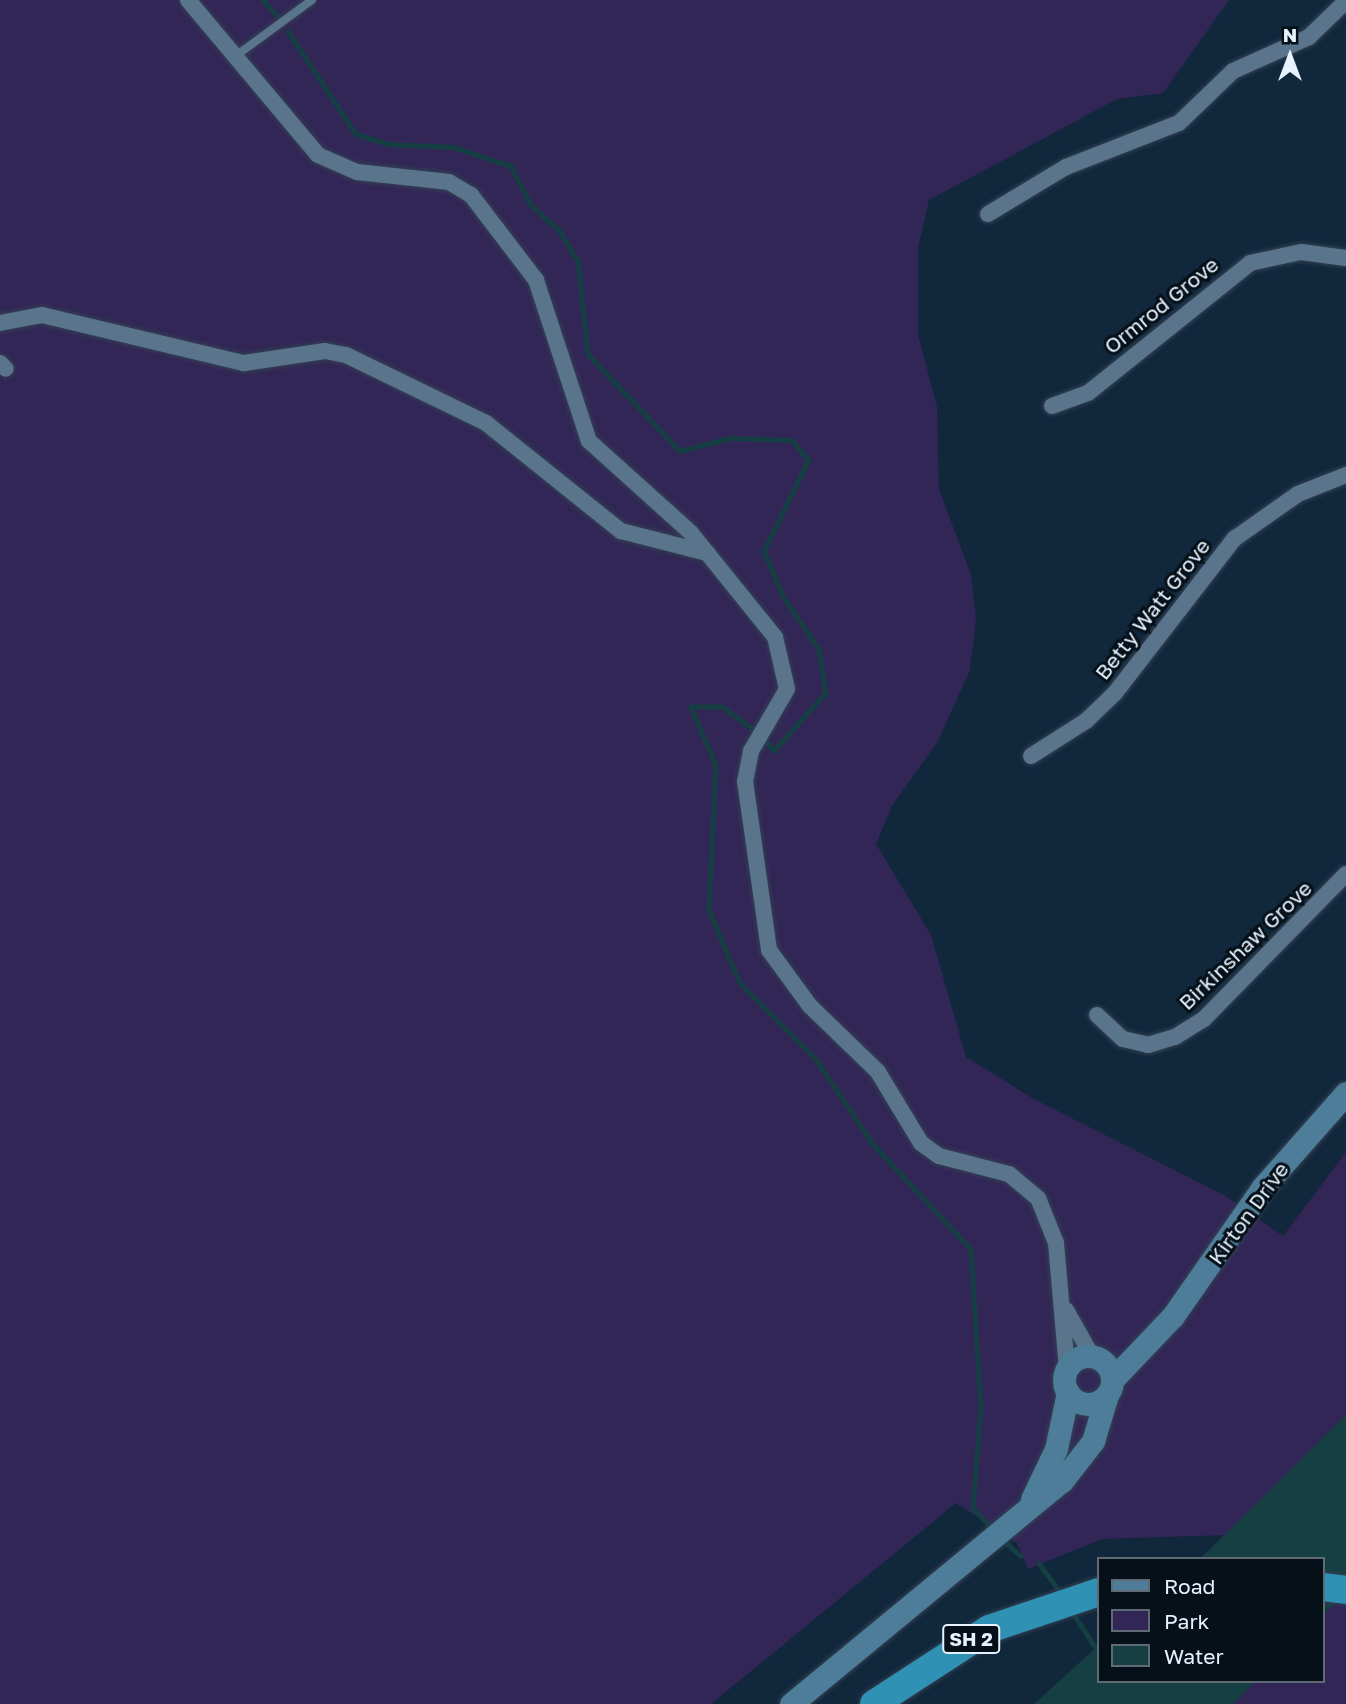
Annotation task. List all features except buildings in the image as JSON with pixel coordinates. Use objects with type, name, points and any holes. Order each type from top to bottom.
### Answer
[{"type":"highway","points":[[1325,1587],[1346,1590]]},
{"type":"highway","name":"SH 2","points":[[874,1704],[957,1646],[1020,1617],[1098,1592]]},
{"type":"street","points":[[188,0],[237,55],[308,146],[330,162],[357,172],[449,182],[471,195],[536,280],[589,441],[707,553],[784,655],[786,697],[753,747],[745,781],[773,959],[810,1006],[878,1072],[930,1152],[1009,1174],[1038,1198],[1050,1219],[1064,1304],[1068,1392],[1056,1450],[1021,1513]]},
{"type":"street","points":[[988,214],[1066,167],[1179,123],[1233,71],[1309,37],[1346,1]]},
{"type":"street","name":"Ormrod Grove","points":[[1052,406],[1088,393],[1250,263],[1301,253],[1346,258]]},
{"type":"street","points":[[0,323],[42,315],[244,363],[315,351],[345,355],[486,423],[621,531],[707,553]]},
{"type":"street","name":"Betty Watt Grove","points":[[1031,756],[1086,721],[1115,693],[1234,539],[1298,494],[1346,475]]},
{"type":"street","name":"Birkinshaw Grove","points":[[1097,1015],[1123,1040],[1148,1045],[1175,1037],[1204,1019],[1346,874]]},
{"type":"street","name":"Kirton Drive","points":[[1110,1387],[1154,1336],[1263,1187],[1346,1093]]},
{"type":"street","points":[[791,1704],[981,1548],[1084,1456],[1110,1387],[1064,1304]]},
{"type":"street","points":[[1067,1369],[1154,1336]]},
{"type":"street","points":[[1068,1392],[1087,1404],[1110,1387]]},
{"type":"lane","points":[[237,55],[312,0]]},
{"type":"green space","points":[[0,0],[1229,0],[1163,93],[1117,99],[929,200],[918,248],[918,334],[937,407],[939,489],[971,575],[976,619],[970,670],[938,741],[892,806],[876,844],[931,935],[966,1057],[1034,1099],[1224,1195],[1283,1236],[1346,1152],[1346,1415],[1226,1535],[1102,1539],[1028,1569],[1017,1543],[956,1503],[711,1704],[0,1704]]},
{"type":"green space","points":[[1335,1603],[1346,1605],[1346,1704],[1233,1704],[1254,1683],[1325,1683],[1325,1613]]},
{"type":"water","points":[[1346,1415],[1346,1593],[1325,1613],[1325,1557],[1202,1557]]},
{"type":"water","points":[[1098,1646],[1098,1683],[1254,1683],[1233,1704],[1034,1704]]},
{"type":"waterway","points":[[263,0],[278,16]]},
{"type":"waterway","points":[[288,31],[356,134],[388,144],[453,147],[511,166],[531,205],[559,230],[578,260],[588,354],[680,451],[730,438],[792,440],[809,460],[764,551],[784,598],[819,649],[826,693],[774,751],[763,738]]},
{"type":"waterway","points":[[756,732],[722,707],[691,707],[716,765],[709,910],[740,983],[815,1058],[873,1144],[971,1249],[981,1407],[973,1508],[994,1530]]},
{"type":"waterway","points":[[1002,1539],[1021,1556]]},
{"type":"waterway","points":[[1039,1563],[1061,1593]]},
{"type":"waterway","points":[[1071,1610],[1098,1651]]}]
